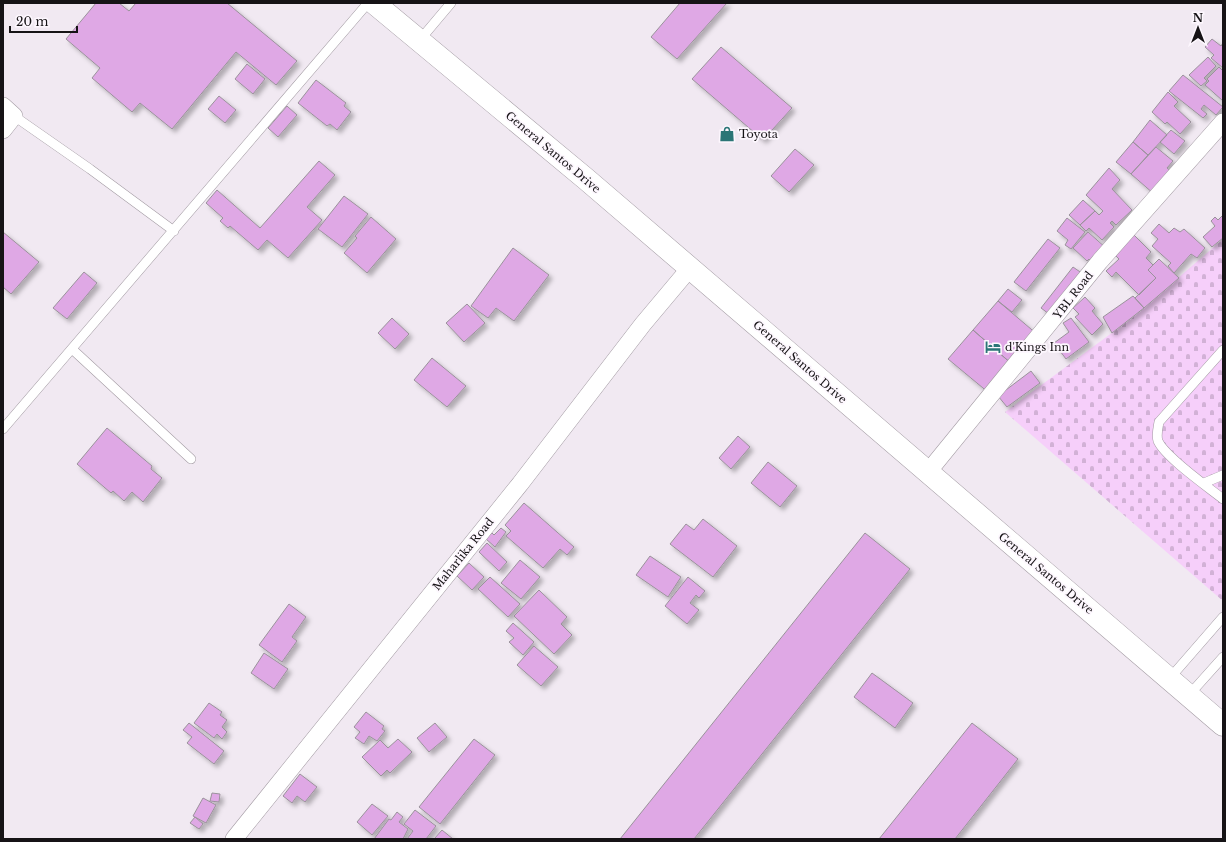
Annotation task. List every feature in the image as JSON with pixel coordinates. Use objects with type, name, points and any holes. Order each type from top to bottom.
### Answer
[{"type":"highway","name":"General Santos Drive","points":[[374,3],[690,268],[1223,725]]},
{"type":"street","points":[[3,130],[9,111]]},
{"type":"street","name":"YBL Road","points":[[928,472],[1100,261],[1223,122]]},
{"type":"street","name":"Maharlika Road","points":[[234,839],[515,490],[643,324],[690,268]]},
{"type":"lane","points":[[3,429],[368,3]]},
{"type":"lane","points":[[419,41],[451,3]]},
{"type":"lane","points":[[9,111],[90,168],[174,231]]},
{"type":"lane","points":[[72,349],[191,459]]},
{"type":"lane","points":[[1223,350],[1159,422],[1157,431],[1158,440],[1165,452],[1223,499]]},
{"type":"lane","points":[[1204,484],[1223,475]]},
{"type":"lane","points":[[1170,678],[1223,617]]},
{"type":"lane","points":[[1189,695],[1223,657]]},
{"type":"green space","points":[[1223,239],[1223,601],[1005,412],[1132,318]]},
{"type":"building","points":[[96,3],[119,3],[129,11],[136,3],[227,3],[297,61],[276,85],[236,52],[172,129],[140,103],[132,112],[92,78],[100,68],[66,39]]},
{"type":"building","points":[[680,3],[727,3],[677,59],[651,37]]},
{"type":"building","points":[[1212,39],[1221,46],[1223,43],[1223,68],[1211,58],[1214,55],[1205,47]]},
{"type":"building","points":[[721,47],[792,108],[763,140],[692,79]]},
{"type":"building","points":[[1208,57],[1216,66],[1204,78],[1207,81],[1201,86],[1189,75]]},
{"type":"building","points":[[247,64],[265,79],[253,94],[235,79]]},
{"type":"building","points":[[1219,67],[1223,71],[1223,101],[1205,85],[1209,81],[1207,79]]},
{"type":"building","points":[[1183,75],[1223,107],[1216,115],[1204,105],[1201,109],[1207,114],[1203,118],[1169,91]]},
{"type":"building","points":[[316,80],[346,103],[344,106],[351,112],[337,130],[330,124],[327,126],[298,103]]},
{"type":"building","points":[[1168,92],[1178,102],[1174,106],[1191,122],[1180,134],[1167,122],[1165,124],[1152,112]]},
{"type":"building","points":[[219,96],[236,110],[225,123],[208,109]]},
{"type":"building","points":[[287,106],[297,115],[278,137],[268,128]]},
{"type":"building","points":[[1150,120],[1167,135],[1148,155],[1133,142]]},
{"type":"building","points":[[1171,130],[1185,141],[1174,154],[1160,142]]},
{"type":"building","points":[[1133,142],[1148,155],[1131,174],[1116,162]]},
{"type":"building","points":[[1156,147],[1173,161],[1167,168],[1172,172],[1154,194],[1131,174]]},
{"type":"building","points":[[795,149],[814,165],[789,192],[771,176]]},
{"type":"building","points":[[319,161],[335,175],[307,207],[322,220],[288,258],[267,240],[258,250],[230,226],[228,228],[220,221],[223,218],[206,203],[217,190],[260,228]]},
{"type":"building","points":[[1109,168],[1120,180],[1112,189],[1132,210],[1116,225],[1112,221],[1110,223],[1114,227],[1102,240],[1089,228],[1086,231],[1080,225],[1095,211],[1099,215],[1103,211],[1086,195]]},
{"type":"building","points":[[344,196],[368,214],[342,247],[318,229]]},
{"type":"building","points":[[1083,200],[1095,211],[1080,225],[1069,215]]},
{"type":"building","points":[[1223,215],[1223,238],[1212,247],[1203,237],[1215,226],[1211,221],[1215,217],[1218,220]]},
{"type":"building","points":[[371,217],[396,239],[367,273],[344,253],[357,238],[355,236]]},
{"type":"building","points":[[1067,218],[1085,232],[1071,249],[1065,245],[1068,240],[1057,231]]},
{"type":"building","points":[[1159,224],[1169,233],[1174,228],[1180,232],[1184,229],[1205,248],[1197,258],[1191,254],[1174,273],[1168,266],[1171,263],[1152,246],[1158,239],[1151,233]]},
{"type":"building","points":[[3,232],[39,262],[11,294],[3,287]]},
{"type":"building","points":[[1088,232],[1106,248],[1092,262],[1089,259],[1087,261],[1073,248]]},
{"type":"building","points":[[1134,235],[1151,252],[1146,258],[1153,265],[1148,270],[1156,278],[1139,295],[1116,272],[1112,277],[1106,271],[1119,259],[1114,254]]},
{"type":"building","points":[[1048,239],[1060,248],[1026,291],[1014,282]]},
{"type":"building","points":[[513,248],[549,275],[514,321],[496,308],[488,318],[471,306]]},
{"type":"building","points":[[1159,259],[1179,278],[1144,308],[1135,298],[1156,278],[1148,270]]},
{"type":"building","points":[[1073,267],[1086,276],[1053,317],[1041,308]]},
{"type":"building","points":[[84,272],[97,283],[67,319],[53,308]]},
{"type":"building","points":[[1008,289],[1022,300],[1012,312],[998,301]]},
{"type":"building","points":[[1133,296],[1144,308],[1112,333],[1103,317]]},
{"type":"building","points":[[1085,297],[1095,308],[1092,311],[1103,324],[1092,335],[1075,317],[1079,314],[1073,308]]},
{"type":"building","points":[[998,301],[1038,335],[1013,365],[973,330]]},
{"type":"building","points":[[467,304],[485,323],[464,342],[446,323]]},
{"type":"building","points":[[392,318],[409,334],[395,349],[378,333]]},
{"type":"building","points":[[1071,318],[1089,342],[1066,359],[1054,343],[1069,332],[1063,323]]},
{"type":"building","points":[[973,330],[1013,365],[989,393],[948,359]]},
{"type":"building","points":[[432,358],[466,386],[447,407],[414,380]]},
{"type":"building","points":[[1031,371],[1040,383],[1007,407],[998,396]]},
{"type":"building","points":[[107,428],[152,466],[151,469],[162,478],[143,502],[132,492],[124,501],[113,491],[111,493],[77,464]]},
{"type":"building","points":[[738,436],[750,447],[731,469],[719,458]]},
{"type":"building","points":[[768,462],[797,486],[780,507],[751,483]]},
{"type":"building","points":[[524,503],[574,547],[567,555],[560,549],[543,568],[506,536],[511,531],[505,525]]},
{"type":"building","points":[[703,519],[737,546],[713,577],[670,544],[686,524],[694,530]]},
{"type":"building","points":[[501,528],[506,532],[495,547],[486,539],[492,533],[494,535]]},
{"type":"building","points":[[865,533],[910,569],[694,839],[620,839]]},
{"type":"building","points":[[487,543],[507,562],[499,571],[479,552]]},
{"type":"building","points":[[650,556],[681,577],[668,597],[636,575]]},
{"type":"building","points":[[520,560],[540,577],[521,599],[501,583]]},
{"type":"building","points":[[469,563],[484,577],[472,590],[457,576]]},
{"type":"building","points":[[490,577],[520,604],[508,617],[478,589]]},
{"type":"building","points":[[688,577],[705,591],[699,598],[696,595],[690,603],[699,610],[687,624],[665,606]]},
{"type":"building","points":[[539,590],[567,617],[561,624],[572,635],[554,654],[514,616]]},
{"type":"building","points":[[289,604],[306,617],[292,637],[297,641],[282,662],[259,645]]},
{"type":"building","points":[[513,623],[534,642],[523,655],[509,642],[514,638],[506,631]]},
{"type":"building","points":[[534,646],[558,667],[541,686],[517,665]]},
{"type":"building","points":[[264,653],[288,669],[274,689],[251,673]]},
{"type":"building","points":[[872,673],[913,703],[895,728],[854,697]]},
{"type":"building","points":[[209,703],[222,712],[220,715],[227,720],[222,727],[227,732],[222,739],[217,734],[214,738],[194,723]]},
{"type":"building","points":[[366,712],[384,726],[382,729],[385,731],[377,741],[369,736],[364,744],[355,738],[360,732],[354,727]]},
{"type":"building","points":[[189,723],[224,751],[214,764],[187,743],[192,737],[183,730]]},
{"type":"building","points":[[435,723],[447,737],[429,752],[417,738]]},
{"type":"building","points":[[972,723],[1018,759],[955,839],[879,839]]},
{"type":"building","points":[[398,739],[412,752],[390,773],[387,770],[381,776],[362,757],[380,740],[388,748]]},
{"type":"building","points":[[474,739],[495,755],[440,824],[419,807]]},
{"type":"building","points":[[300,774],[317,787],[305,802],[297,796],[292,803],[283,796]]},
{"type":"building","points":[[212,793],[220,794],[219,802],[210,801]]},
{"type":"building","points":[[203,798],[216,805],[206,823],[193,816]]},
{"type":"building","points":[[372,804],[388,816],[372,835],[357,822]]},
{"type":"building","points":[[415,810],[436,826],[426,839],[407,839],[413,831],[404,824]]},
{"type":"building","points":[[397,812],[403,817],[399,822],[408,829],[403,839],[374,839],[389,819],[391,820]]},
{"type":"building","points":[[195,817],[203,824],[199,829],[190,823]]},
{"type":"building","points":[[442,830],[453,839],[434,839]]},
{"type":"place","name":"Toyota","points":[[727,134]]},
{"type":"place","name":"d'Kings Inn","points":[[993,347]]}]
